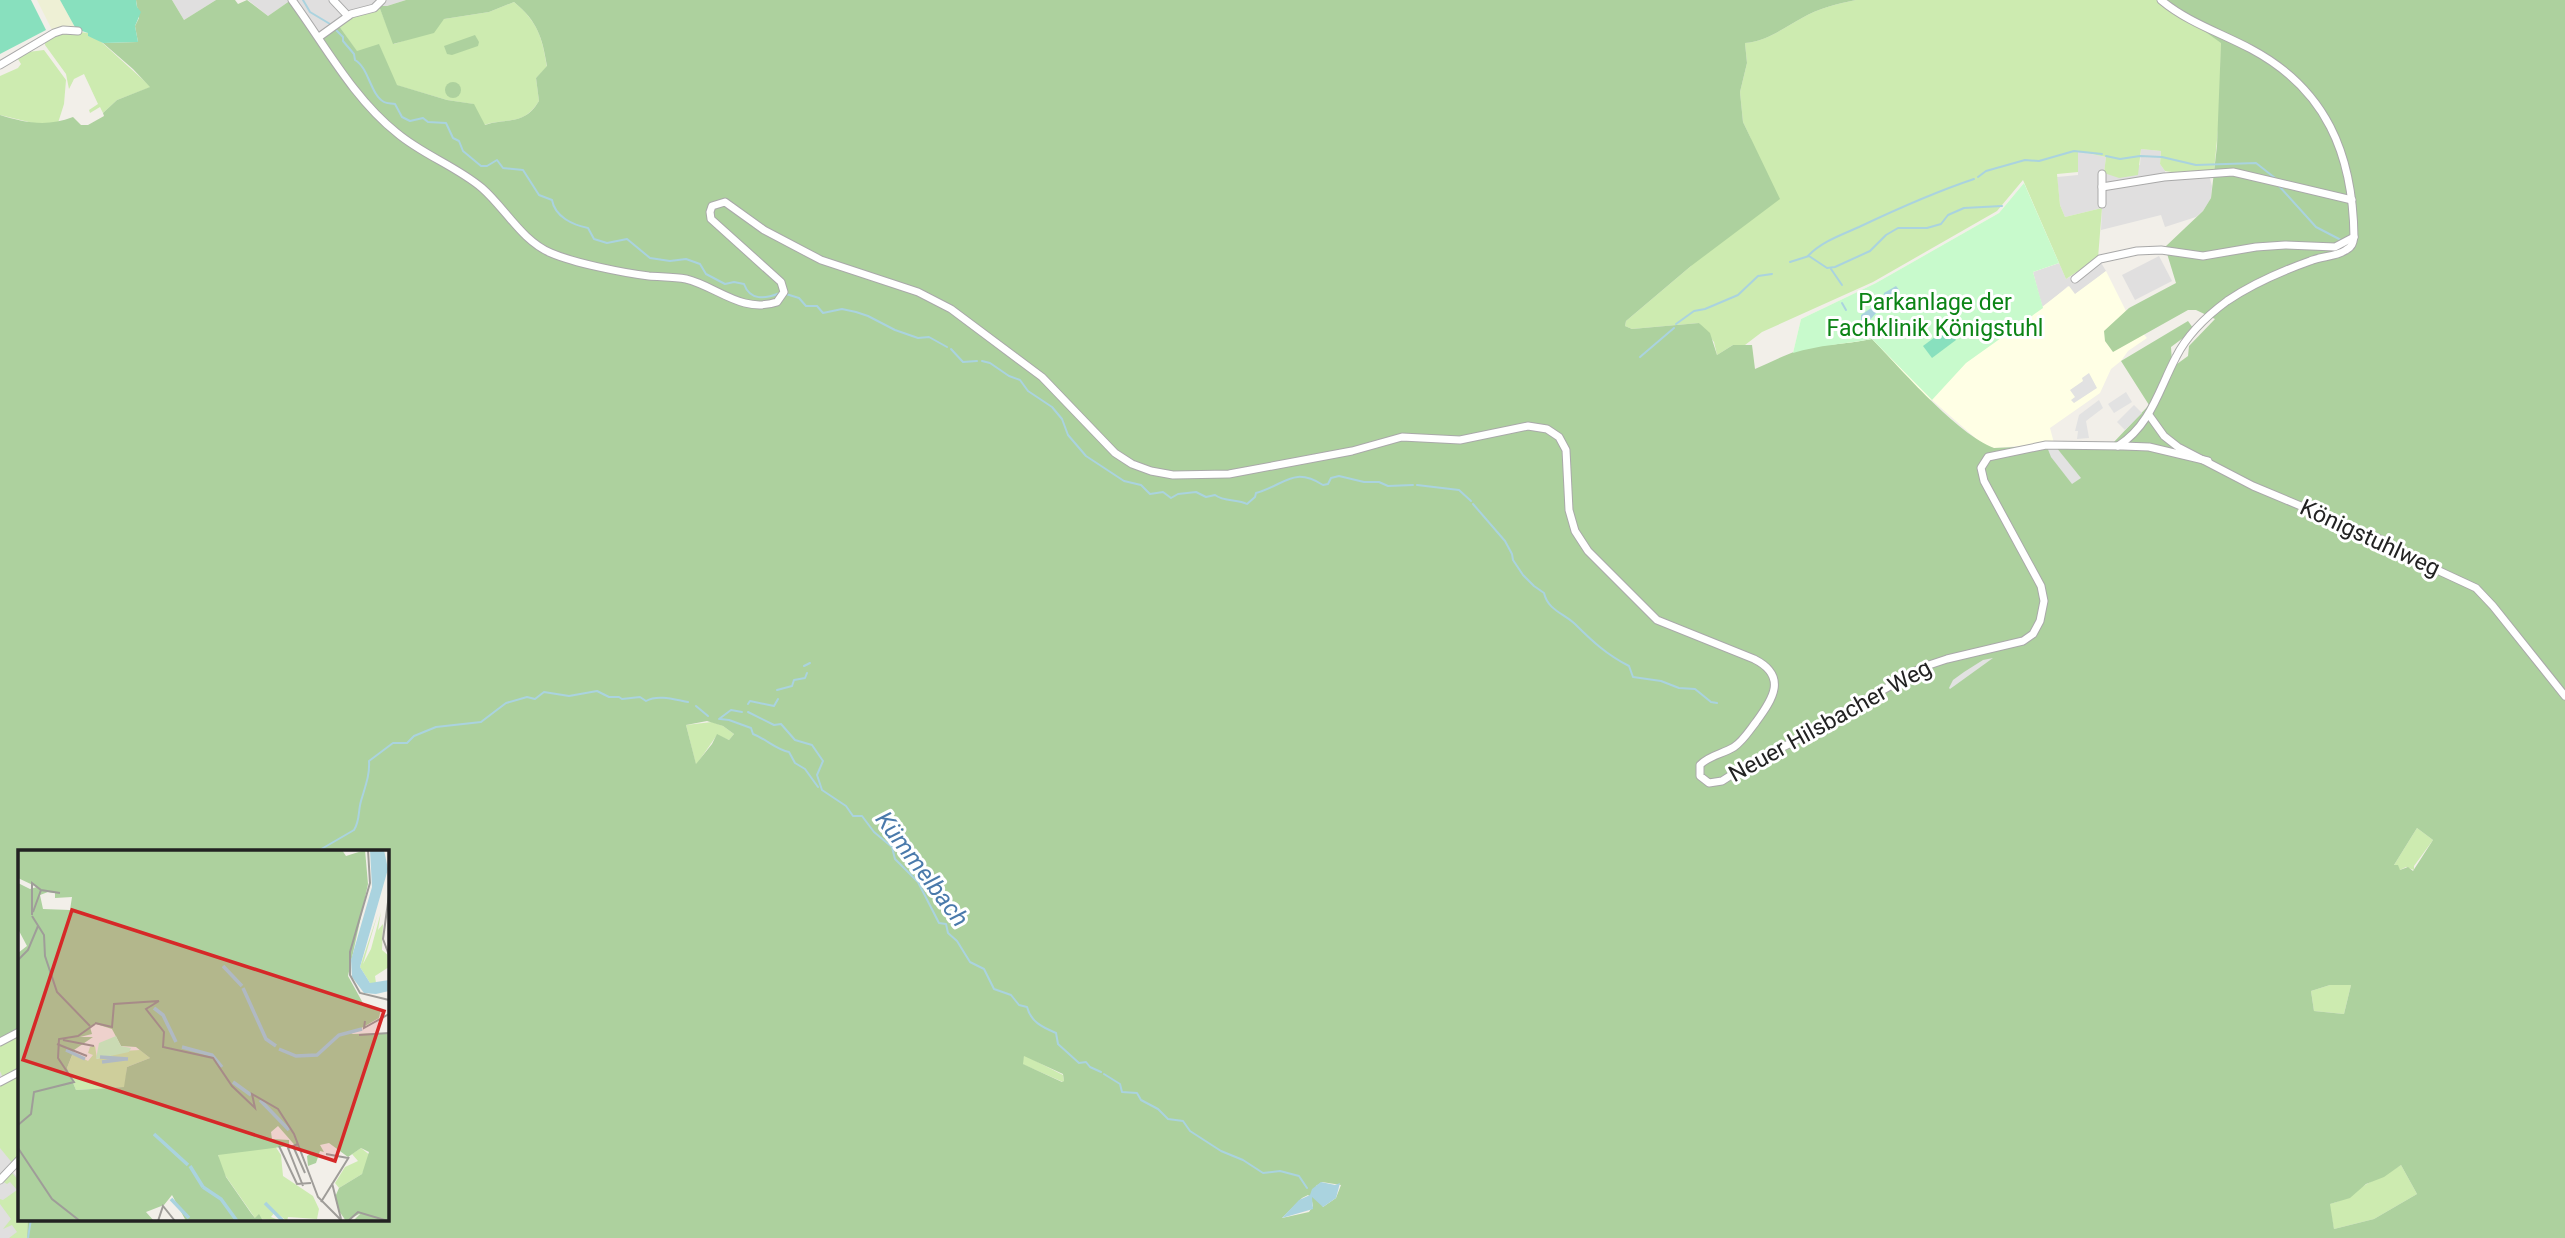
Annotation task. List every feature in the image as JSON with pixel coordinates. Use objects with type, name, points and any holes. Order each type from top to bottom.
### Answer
[{"type":"street","points":[[292,0],[319,37],[348,16],[357,11],[374,8],[382,0]]},
{"type":"street","points":[[334,0],[348,16]]},
{"type":"street","points":[[2118,446],[2149,415],[2179,351],[2194,331],[2216,310],[2269,278],[2309,261],[2343,252],[2351,246],[2354,237],[2348,174],[2337,142],[2314,99],[2302,85],[2272,61],[2193,21],[2161,0]]},
{"type":"street","points":[[0,65],[54,33],[64,30],[78,31]]},
{"type":"street","name":"Neuer Hilsbacher Weg","points":[[319,37],[359,94],[385,122],[414,145],[475,182],[528,237],[549,252],[637,274],[693,281],[732,300],[765,304],[777,302],[784,292],[781,282],[710,218],[710,210],[714,205],[728,203],[764,230],[821,260],[913,290],[951,309],[1042,377],[1115,453],[1147,470],[1173,475],[1229,474],[1360,450],[1407,437],[1460,440],[1528,426],[1550,430],[1559,437],[1566,450],[1570,519],[1588,551],[1657,620],[1754,659],[1767,666],[1772,673],[1775,684],[1773,696],[1747,734],[1730,750],[1708,758],[1701,764],[1700,775],[1707,782],[1714,784],[1923,667],[1945,659],[2018,643],[2031,636],[2039,625],[2043,592],[1986,485],[1981,472],[1983,462],[1996,454],[2040,446],[2118,446]]},
{"type":"street","points":[[2102,187],[2164,177],[2238,172],[2352,200]]},
{"type":"street","points":[[2102,174],[2102,204]]},
{"type":"street","points":[[2075,279],[2100,259],[2137,251],[2161,250],[2207,256],[2266,246],[2335,247],[2354,237]]},
{"type":"street","name":"Königstuhlweg","points":[[2149,415],[2171,441],[2253,486],[2382,540],[2476,588],[2565,696]]},
{"type":"street","points":[[2118,446],[2149,447],[2208,461]]},
{"type":"street","points":[[0,1042],[18,1033]]},
{"type":"street","points":[[0,1082],[18,1073]]},
{"type":"street","points":[[0,1180],[18,1161]]},
{"type":"shaded area","points":[[37,0],[60,0],[76,29],[53,32]]},
{"type":"shaded area","points":[[172,0],[216,0],[184,20]]},
{"type":"shaded area","points":[[248,0],[291,0],[268,16]]},
{"type":"shaded area","points":[[295,0],[406,0],[379,6],[319,34]]},
{"type":"shaded area","points":[[2141,149],[2161,151],[2160,164],[2166,178],[2209,175],[2211,198],[2203,211],[2196,217],[2165,227],[2161,215],[2101,230],[2102,208],[2065,217],[2060,205],[2057,177],[2078,175],[2078,151],[2106,157],[2104,173],[2140,165]]},
{"type":"shaded area","points":[[2024,183],[2059,263],[2033,272],[2042,307],[2069,286],[2075,294],[2106,271],[2129,317],[2147,338],[2128,351],[2111,369],[2100,393],[2050,428],[2054,443],[1994,448],[1981,443],[1932,400],[1793,353],[1801,319],[1876,283],[1999,213]]},
{"type":"shaded area","points":[[2159,256],[2172,281],[2135,300],[2122,275]]},
{"type":"shaded area","points":[[2100,261],[2106,271],[2074,295],[2068,286],[2043,308],[2032,272],[2059,263],[2066,279]]},
{"type":"shaded area","points":[[2089,373],[2097,388],[2074,403],[2071,400],[2075,397],[2070,390]]},
{"type":"shaded area","points":[[2126,392],[2132,402],[2114,413],[2108,404]]},
{"type":"shaded area","points":[[2099,400],[2103,408],[2086,421],[2089,438],[2077,439],[2078,431],[2075,431],[2079,415]]},
{"type":"shaded area","points":[[2134,405],[2142,413],[2125,430],[2117,422]]},
{"type":"shaded area","points":[[2047,447],[2056,447],[2081,478],[2072,484],[2051,457]]},
{"type":"shaded area","points":[[1993,658],[1949,688],[1953,680],[1964,672],[1983,660]]},
{"type":"shaded area","points":[[0,1039],[18,1157],[18,1165],[13,1172],[18,1178],[18,1220],[28,1220],[27,1238],[0,1238]]},
{"type":"green space","points":[[0,0],[31,0],[46,30],[0,54]]},
{"type":"green space","points":[[60,0],[136,0],[141,12],[135,26],[138,42],[103,43],[88,36],[88,33],[76,29]]},
{"type":"green space","points":[[136,0],[172,0],[184,20],[216,0],[235,0],[238,4],[247,0],[268,16],[291,0],[319,33],[339,26],[357,51],[379,44],[397,85],[447,100],[474,104],[485,125],[521,118],[539,101],[536,78],[547,66],[541,38],[529,16],[514,2],[489,12],[444,19],[434,33],[393,44],[379,6],[406,0],[1856,0],[1822,9],[1768,37],[1745,43],[1747,63],[1740,92],[1743,122],[1780,199],[1691,266],[1626,321],[1625,326],[1632,329],[1699,323],[1710,333],[1717,355],[1733,345],[1752,345],[1755,369],[1809,347],[1872,339],[1947,415],[1979,441],[1994,448],[2113,443],[2149,405],[2121,361],[2188,321],[2193,328],[2191,332],[2171,347],[2172,362],[2177,364],[2188,356],[2189,346],[2215,319],[2196,310],[2188,310],[2113,352],[2105,341],[2104,331],[2129,308],[2176,283],[2165,247],[2203,211],[2211,198],[2217,146],[2221,43],[2161,0],[2565,0],[2565,1238],[27,1238],[28,1220],[388,1220],[388,850],[18,850],[18,1030],[0,1039],[0,115],[36,123],[73,117],[81,125],[88,125],[104,116],[103,113],[117,100],[150,87],[103,43],[138,42],[135,26],[139,18]],"holes":[[[707,721],[723,726],[734,734],[729,740],[717,734],[696,764],[686,725]],[[2417,828],[2433,840],[2413,871],[2408,867],[2400,870],[2398,865],[2394,865]],[[2330,985],[2351,985],[2344,1014],[2314,1011],[2311,991]],[[1024,1056],[1063,1074],[1064,1081],[1023,1064]],[[2401,1165],[2417,1194],[2374,1219],[2334,1229],[2330,1204],[2350,1198],[2366,1184],[2384,1177]],[[1322,1182],[1341,1185],[1336,1198],[1323,1207],[1316,1186]],[[1308,1195],[1311,1197],[1313,1206],[1309,1212],[1282,1218]]]},
{"type":"green space","points":[[1856,0],[2161,0],[2221,42],[2220,109],[2214,171],[2165,171],[2160,164],[2161,151],[2141,149],[2138,175],[2119,178],[2104,173],[2106,157],[2078,151],[2078,172],[2057,174],[2060,205],[2065,217],[2102,208],[2098,258],[2066,279],[2023,180],[1997,211],[1873,282],[1762,332],[1745,345],[1733,345],[1717,355],[1714,342],[1699,323],[1632,329],[1625,326],[1626,321],[1691,266],[1751,139],[1743,122],[1740,92],[1747,63],[1745,43],[1768,37],[1822,9]]},
{"type":"green space","points":[[514,2],[534,23],[543,47],[547,67],[536,78],[539,101],[521,118],[484,125],[473,104],[447,100],[396,85],[379,45],[357,52],[339,26],[348,16],[379,6],[394,44],[412,38],[444,19],[489,12]]},
{"type":"green space","points":[[80,32],[98,39],[151,87],[117,100],[103,113],[100,107],[90,113],[89,110],[98,104],[84,74],[74,79],[69,89],[66,74],[45,45],[45,40],[60,33]]},
{"type":"green space","points":[[475,35],[478,46],[452,55],[447,54],[444,46]]},
{"type":"green space","points":[[44,50],[66,80],[64,104],[58,123],[37,124],[0,115],[0,76],[18,68],[21,64],[18,59],[28,52]]},
{"type":"green space","points":[[453,82],[459,84],[459,96],[453,98],[447,96],[445,90],[447,84]]},
{"type":"green space","name":"Parkanlage der Fachklinik Königstuhl","points":[[2024,183],[2059,263],[2033,272],[2043,308],[1966,363],[1932,400],[1872,339],[1793,353],[1801,319],[1876,283],[1999,213]]},
{"type":"green space","points":[[1947,328],[1956,340],[1932,358],[1923,346]]},
{"type":"green space","points":[[712,722],[734,734],[729,740],[717,735],[696,765],[686,725]]},
{"type":"green space","points":[[2417,828],[2433,840],[2414,866],[2414,870],[2406,867],[2400,870],[2394,865]]},
{"type":"green space","points":[[2330,985],[2351,985],[2344,1014],[2314,1011],[2311,991]]},
{"type":"green space","points":[[18,1035],[18,1070],[3,1078],[0,1071],[0,1044]]},
{"type":"green space","points":[[1024,1055],[1063,1075],[1064,1081],[1022,1064]]},
{"type":"green space","points":[[18,1075],[18,1159],[14,1165],[0,1148],[0,1084]]},
{"type":"green space","points":[[2401,1165],[2417,1194],[2374,1219],[2334,1229],[2329,1204],[2344,1199]]},
{"type":"green space","points":[[12,1173],[18,1180],[18,1220],[28,1220],[27,1238],[9,1238],[17,1232],[12,1225],[3,1229],[11,1219],[0,1204],[0,1199],[3,1200],[17,1190],[10,1182],[7,1184],[2,1181]]},
{"type":"water","points":[[1896,286],[1900,291],[1893,299],[1886,302],[1868,322],[1861,320],[1861,315],[1883,300],[1884,293]]},
{"type":"water","points":[[1321,1182],[1335,1185],[1340,1183],[1336,1198],[1323,1207],[1312,1197],[1313,1209],[1282,1218],[1299,1200],[1310,1195],[1312,1189]]},
{"type":"waterway","points":[[303,0],[310,12],[330,24]]},
{"type":"waterway","points":[[336,30],[354,54],[379,98],[385,103],[395,104],[402,117],[410,121],[423,118],[428,122],[446,123],[463,151],[481,166],[487,166],[497,160],[503,168],[523,170],[539,195],[552,200],[557,211],[566,219],[588,228],[594,239],[607,243],[627,239],[650,258],[670,261],[686,259],[700,264],[706,274],[725,284],[744,284],[754,296],[769,297],[780,293]]},
{"type":"waterway","points":[[1978,177],[1986,171],[2025,160],[2039,161],[2074,151],[2102,154]]},
{"type":"waterway","points":[[2106,156],[2120,159],[2162,157],[2196,165],[2256,163],[2275,178]]},
{"type":"waterway","points":[[1808,256],[1838,236],[1916,201],[1974,179]]},
{"type":"waterway","points":[[2279,186],[2316,227],[2341,240]]},
{"type":"waterway","points":[[1790,262],[1809,256],[1827,268],[1835,267],[1870,251],[1886,235],[1898,228],[1927,228],[1941,224],[1948,215],[1964,208],[2002,206]]},
{"type":"waterway","points":[[1831,269],[1842,285]]},
{"type":"waterway","points":[[1676,324],[1694,311],[1738,295],[1758,276],[1772,274]]},
{"type":"waterway","points":[[786,294],[799,298],[806,306],[817,306],[823,313],[842,309],[856,312],[918,338],[929,337],[947,347]]},
{"type":"waterway","points":[[1842,303],[1846,310]]},
{"type":"waterway","points":[[1640,357],[1674,328]]},
{"type":"waterway","points":[[951,349],[963,362],[977,361]]},
{"type":"waterway","points":[[982,361],[1020,380],[1028,391],[1052,407],[1062,419],[1068,435],[1086,456],[1124,481],[1141,485],[1150,494],[1163,492],[1171,498],[1178,494],[1196,492],[1206,497],[1215,495],[1247,504],[1256,493],[1296,477],[1304,477],[1323,485],[1328,484],[1331,478],[1339,476],[1364,482],[1379,482],[1388,486],[1413,485]]},
{"type":"waterway","points":[[1417,485],[1459,490],[1471,501]]},
{"type":"waterway","points":[[1473,504],[1505,541],[1523,575],[1544,593],[1552,607],[1607,652],[1629,666],[1633,677],[1695,689],[1711,702],[1717,703]]},
{"type":"waterway","points":[[804,666],[810,663]]},
{"type":"waterway","points":[[777,690],[792,686],[794,680],[805,678],[807,673]]},
{"type":"waterway","name":"Kümmelbach","points":[[320,850],[354,830],[368,776],[369,761],[393,743],[407,743],[414,736],[436,727],[481,722],[506,703],[527,697],[535,699],[544,692],[569,696],[597,691],[622,699],[640,697],[646,701],[661,698],[688,702]]},
{"type":"waterway","points":[[748,704],[750,701],[774,706],[778,699]]},
{"type":"waterway","name":"Kümmelbach","points":[[696,706],[708,716]]},
{"type":"waterway","name":"Kümmelbach","points":[[719,719],[731,710],[742,712]]},
{"type":"waterway","name":"Kümmelbach","points":[[748,712],[774,725],[781,724],[795,740],[812,745],[823,761],[817,775],[822,790],[846,806],[853,816],[862,816],[874,832],[892,847],[895,859],[918,882],[939,923],[946,924],[948,933],[957,941],[970,962],[984,969],[994,989],[1011,995],[1019,1005],[1027,1007],[1031,1017],[1038,1023],[1056,1033],[1058,1044],[1079,1063],[1086,1062],[1101,1072]]},
{"type":"waterway","points":[[720,719],[751,728],[753,734],[789,752],[795,763],[805,769],[818,787]]},
{"type":"waterway","name":"Kümmelbach","points":[[1104,1074],[1120,1084],[1122,1092],[1137,1093],[1141,1100],[1158,1109],[1168,1119],[1183,1121],[1190,1131],[1221,1151],[1243,1160],[1263,1173],[1280,1171],[1299,1176],[1307,1188]]},
{"type":"waterway","name":"Kümmelbach","points":[[28,1238],[31,1220]]}]
